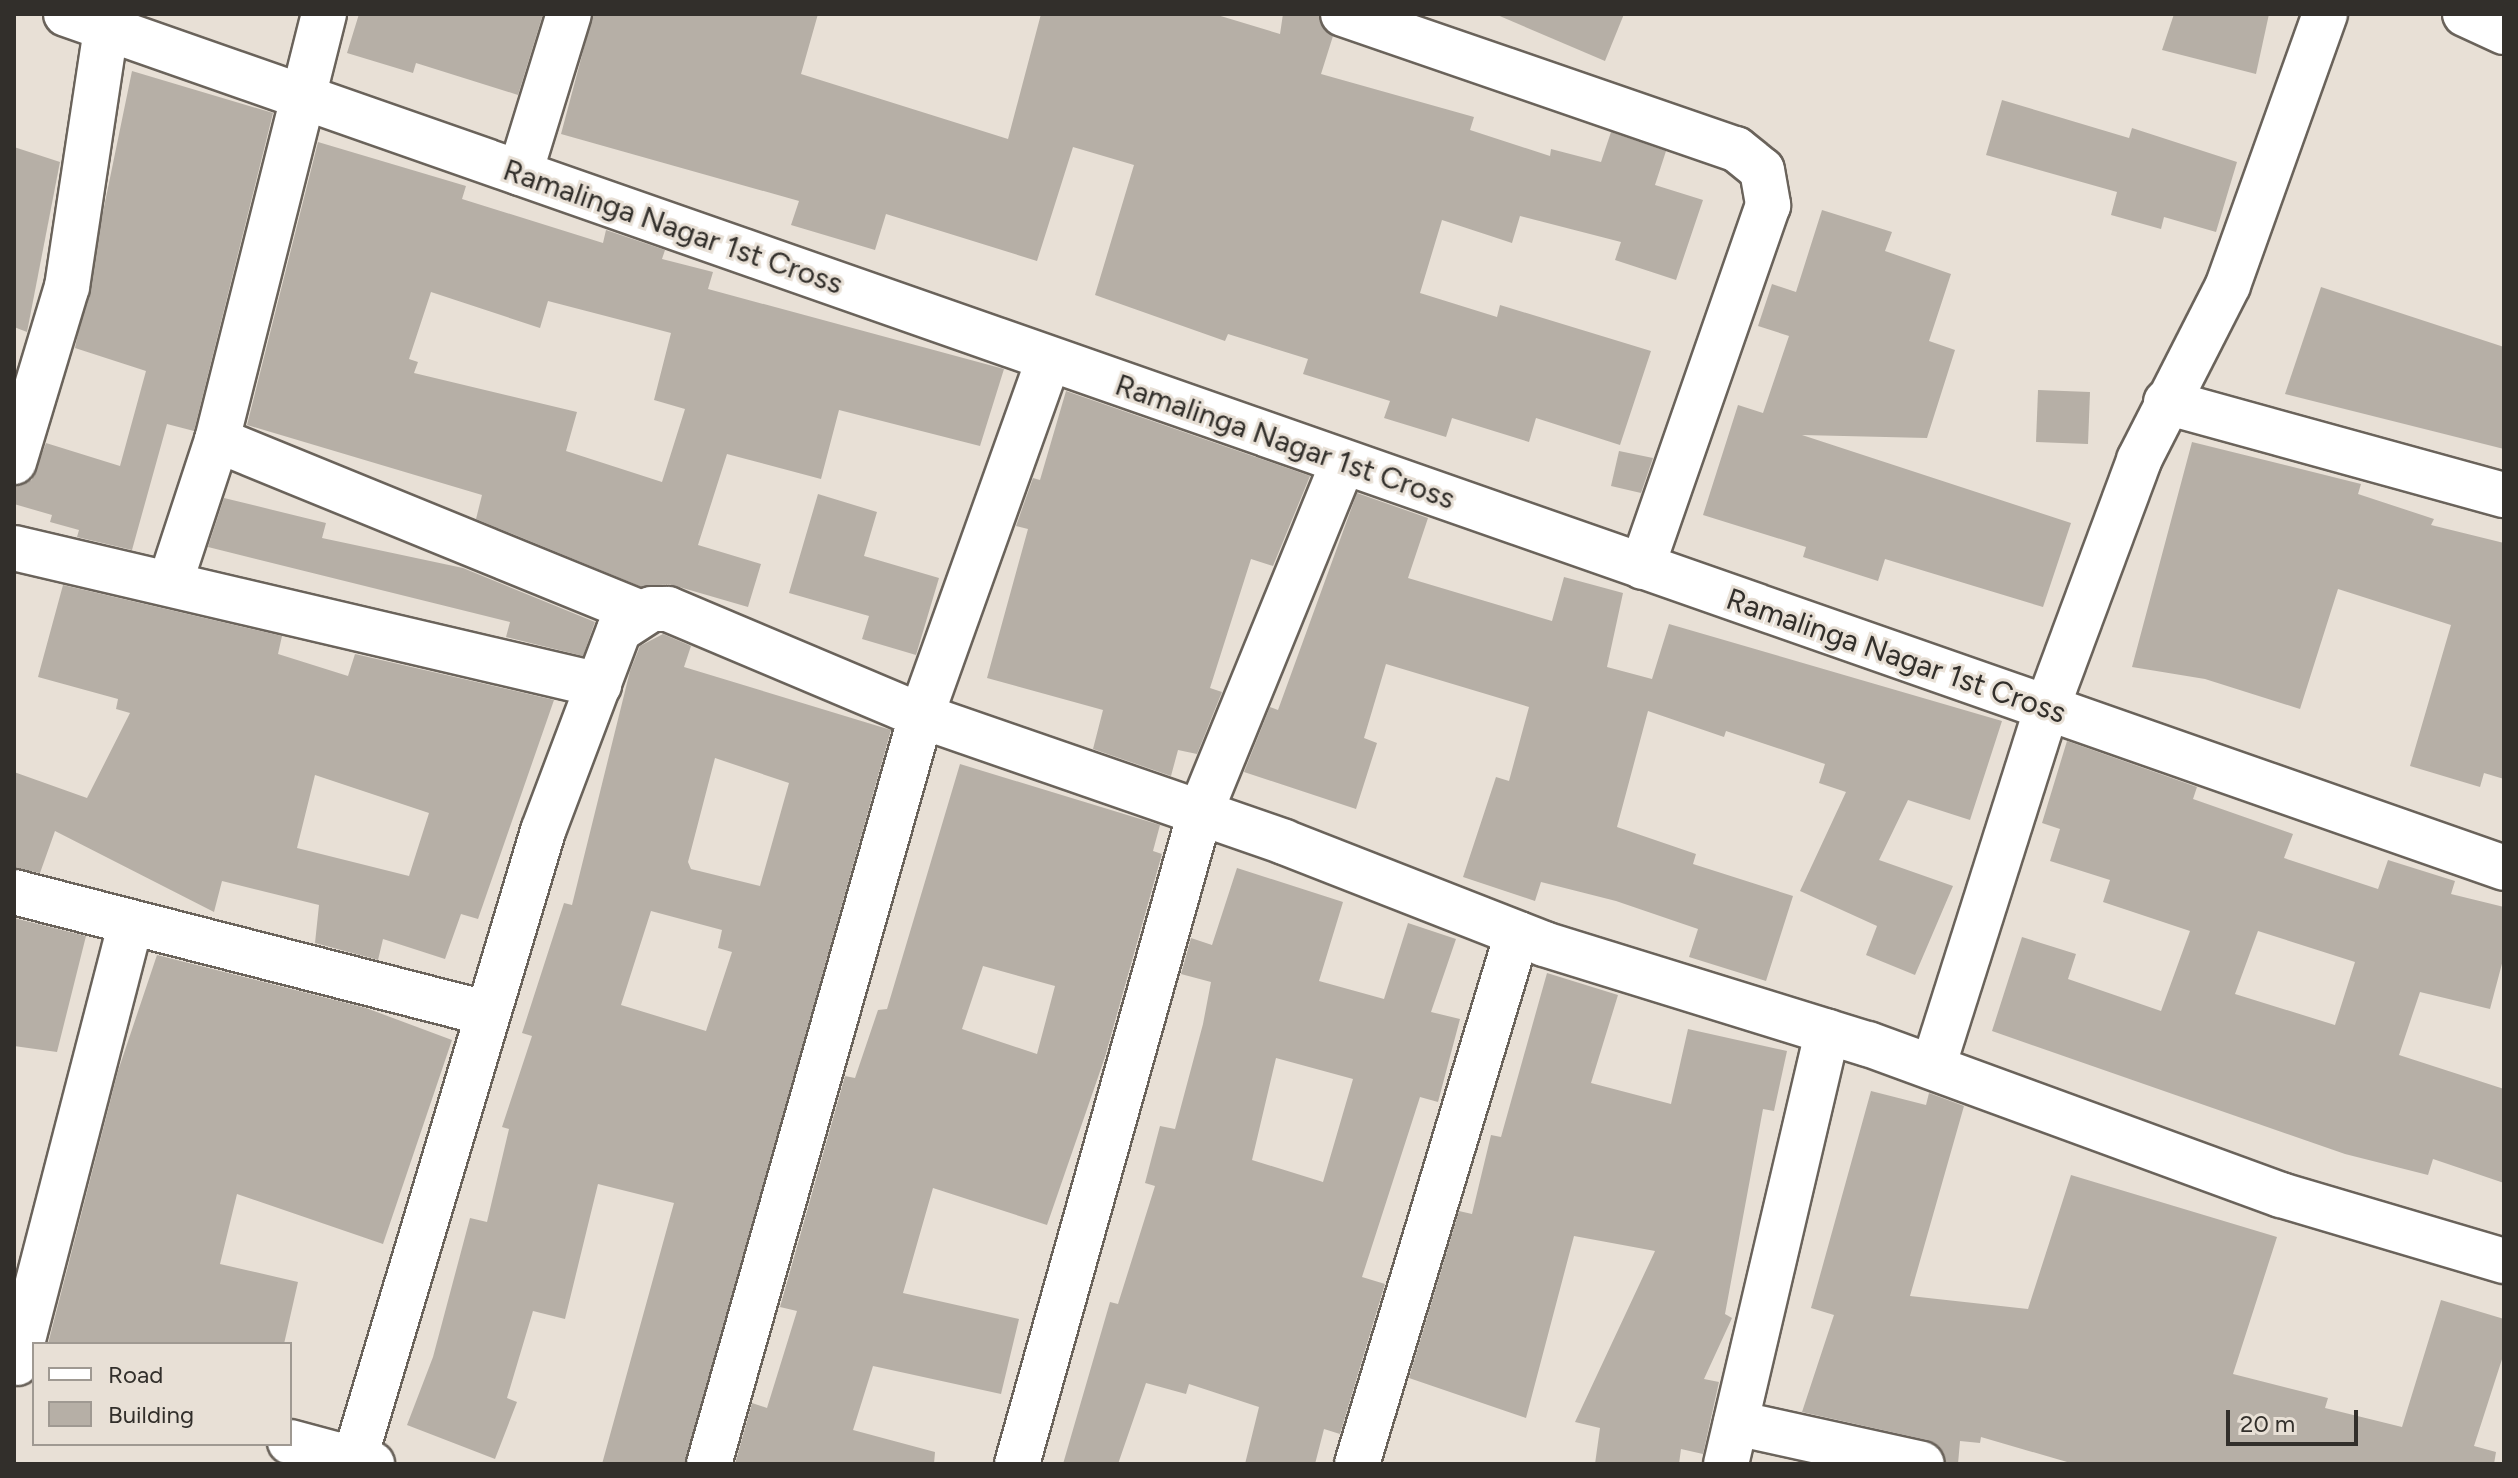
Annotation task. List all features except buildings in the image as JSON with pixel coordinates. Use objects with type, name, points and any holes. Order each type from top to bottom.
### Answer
[{"type":"street","points":[[171,580],[217,440],[300,96],[324,14]]},
{"type":"street","points":[[520,173],[569,14]]},
{"type":"street","points":[[1343,14],[1736,149],[1762,170],[1768,205],[1642,567]]},
{"type":"street","points":[[1933,1067],[2047,708],[2166,402],[2228,285],[2325,14]]},
{"type":"street","points":[[2465,14],[2504,32]]},
{"type":"street","points":[[14,462],[67,287],[86,21]]},
{"type":"street","name":"Ramalinga Nagar 1st Cross","points":[[86,21],[2504,868]]},
{"type":"street","points":[[709,1464],[921,716],[1049,359]]},
{"type":"street","points":[[2166,402],[2504,495]]},
{"type":"street","points":[[217,440],[640,613],[668,609],[921,716],[1200,813],[1517,934],[1933,1067],[2281,1195],[2504,1261]]},
{"type":"street","points":[[1017,1464],[1200,813],[1343,462]]},
{"type":"street","points":[[14,548],[171,580],[599,685]]},
{"type":"street","points":[[292,1443],[360,1463],[485,1013],[619,630],[640,613]]},
{"type":"street","points":[[14,892],[485,1013]]},
{"type":"street","points":[[22,1364],[131,922]]},
{"type":"street","points":[[1357,1464],[1517,934]]},
{"type":"street","points":[[1827,1032],[1731,1443],[1922,1464]]}]
